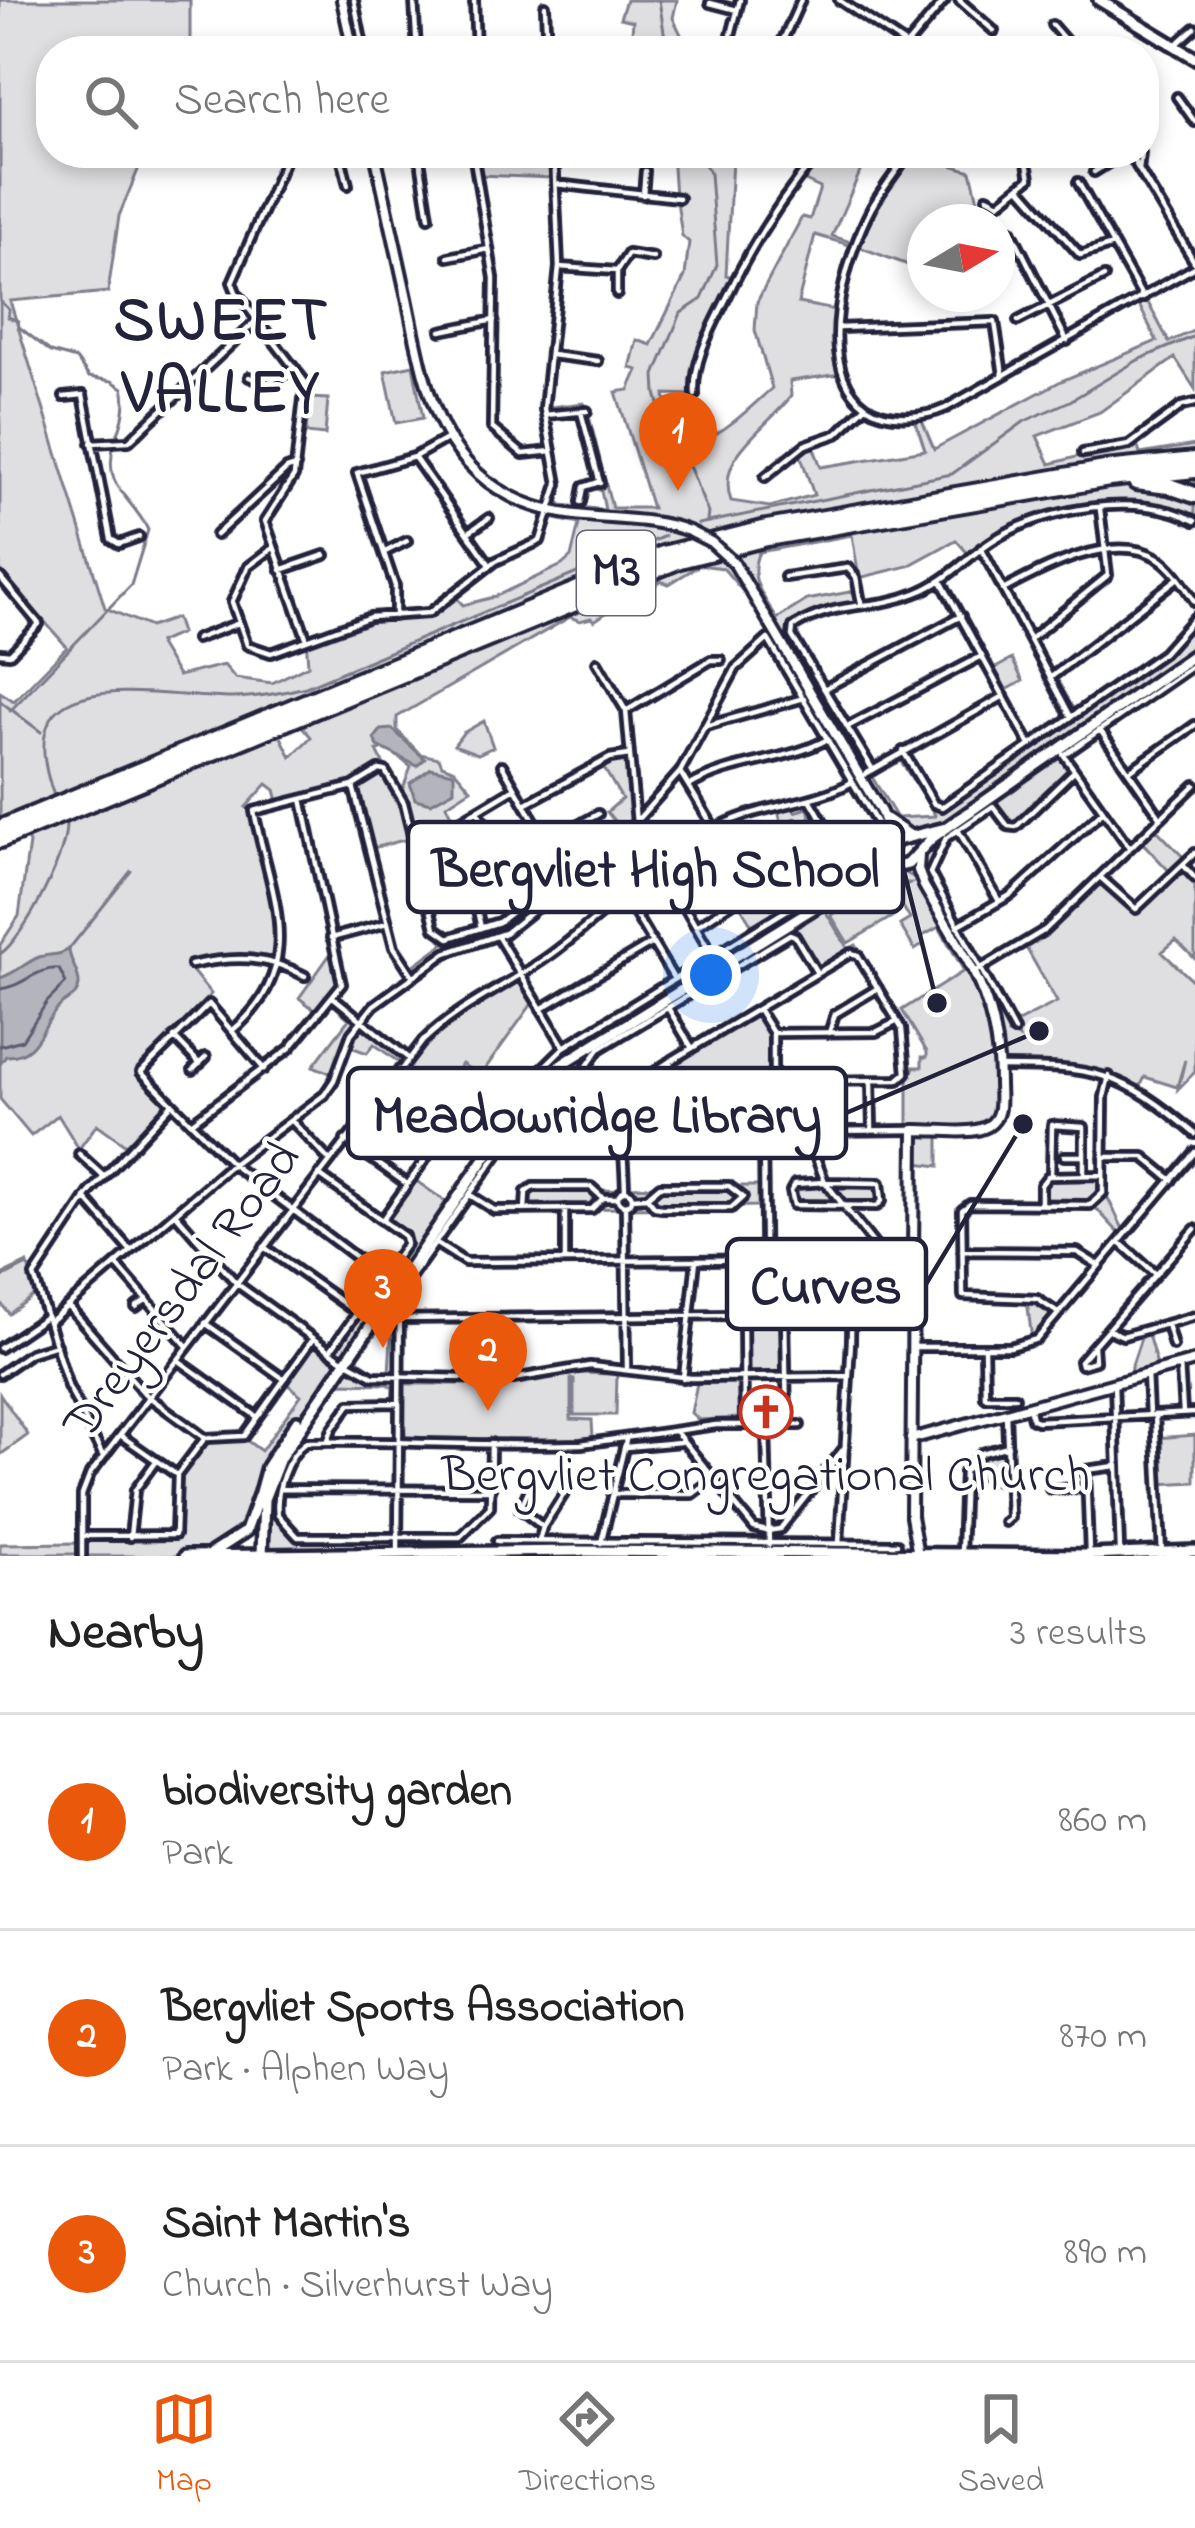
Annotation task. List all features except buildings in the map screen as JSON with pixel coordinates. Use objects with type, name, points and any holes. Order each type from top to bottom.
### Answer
[{"type":"highway","name":"M3","points":[[0,840],[52,812],[680,549],[766,528],[1195,458]]},
{"type":"highway","name":"M3","points":[[71,804],[680,560],[767,538],[1137,475],[1195,470]]},
{"type":"highway","points":[[1017,495],[1132,482],[1195,495]]},
{"type":"highway","name":"M3","points":[[0,828],[52,812]]},
{"type":"main road","points":[[1099,0],[1156,36]]},
{"type":"main road","points":[[1159,38],[1195,58]]},
{"type":"main road","points":[[857,874],[895,868],[920,852],[1195,654]]},
{"type":"main road","points":[[196,1556],[217,1552],[243,1534],[272,1459],[519,1112],[567,1059],[911,835],[952,829]]},
{"type":"main road","points":[[911,835],[920,840],[920,852]]},
{"type":"main road","points":[[887,852],[887,863],[895,868]]},
{"type":"main road","points":[[259,1555],[263,1505],[273,1471],[342,1360]]},
{"type":"main road","points":[[259,1555],[260,1490]]},
{"type":"main road","points":[[185,1556],[658,1554],[767,1548],[789,1554],[828,1548],[874,1555],[1194,1553]]},
{"type":"street","points":[[342,0],[349,36]]},
{"type":"street","points":[[353,0],[361,36]]},
{"type":"street","points":[[414,0],[416,36]]},
{"type":"street","points":[[474,0],[475,36]]},
{"type":"street","points":[[731,36],[740,0]]},
{"type":"street","points":[[785,36],[802,0]]},
{"type":"street","points":[[839,0],[888,36]]},
{"type":"street","points":[[914,36],[945,0]]},
{"type":"street","points":[[959,0],[994,31]]},
{"type":"street","points":[[710,3],[737,10]]},
{"type":"street","points":[[545,6],[546,36]]},
{"type":"street","points":[[1052,26],[1062,36]]},
{"type":"street","points":[[1174,47],[1195,28]]},
{"type":"street","points":[[1177,97],[1195,122]]},
{"type":"street","points":[[281,168],[232,278],[234,290],[305,386],[296,466],[290,484],[266,517],[306,637]]},
{"type":"street","points":[[344,168],[348,185]]},
{"type":"street","points":[[378,168],[426,389],[448,438],[492,485],[526,503],[551,511],[667,524],[711,542],[734,563],[856,779],[878,832],[857,874]]},
{"type":"street","points":[[422,168],[430,217]]},
{"type":"street","points":[[476,168],[495,284],[493,431],[523,454],[552,451]]},
{"type":"street","points":[[273,548],[248,567],[234,592],[233,606],[247,645],[268,653],[370,617],[418,616],[434,610],[490,565],[538,543],[558,484],[544,415],[560,266],[555,168]]},
{"type":"street","points":[[694,395],[706,339],[742,263],[770,214],[807,168]]},
{"type":"street","points":[[899,168],[866,220],[844,282],[839,328],[842,374],[866,406],[877,412],[923,416],[946,408],[1195,266],[1139,170]]},
{"type":"street","points":[[987,197],[999,203],[1030,178],[1028,168]]},
{"type":"street","points":[[1094,172],[1101,168]]},
{"type":"street","points":[[643,195],[645,171]]},
{"type":"street","points":[[1078,182],[1143,298]]},
{"type":"street","points":[[556,184],[679,198]]},
{"type":"street","points":[[1020,188],[1080,255],[1112,242]]},
{"type":"street","points":[[1015,238],[1067,341]]},
{"type":"street","points":[[448,257],[489,249]]},
{"type":"street","points":[[617,294],[617,271],[628,254],[653,258]]},
{"type":"street","points":[[560,266],[617,271]]},
{"type":"street","points":[[1018,320],[1104,277]]},
{"type":"street","points":[[91,442],[129,440],[257,320]]},
{"type":"street","points":[[441,332],[494,320]]},
{"type":"street","points":[[839,328],[995,322],[1003,376]]},
{"type":"street","points":[[550,355],[598,361]]},
{"type":"street","points":[[249,377],[266,383],[296,369]]},
{"type":"street","points":[[64,397],[83,395],[111,539],[118,544],[139,537]]},
{"type":"street","points":[[1083,453],[1129,445],[1181,406],[1195,403]]},
{"type":"street","points":[[764,477],[805,446],[836,434],[866,406]]},
{"type":"street","points":[[544,415],[584,411],[599,483],[584,487],[580,502]]},
{"type":"street","points":[[395,616],[395,590],[357,473],[414,457],[448,438]]},
{"type":"street","points":[[414,457],[490,565]]},
{"type":"street","points":[[216,536],[287,469],[296,466]]},
{"type":"street","points":[[873,770],[791,631],[818,613],[902,598],[941,580],[981,548],[1034,521],[1100,508],[1147,506],[1195,521]]},
{"type":"street","points":[[1030,639],[1105,580],[1109,572],[1100,508]]},
{"type":"street","points":[[467,533],[489,518]]},
{"type":"street","points":[[383,553],[406,541]]},
{"type":"street","points":[[981,548],[1071,717]]},
{"type":"street","points":[[1004,590],[1052,566],[1106,550],[1143,551],[1162,561],[1195,602]]},
{"type":"street","points":[[281,570],[325,555]]},
{"type":"street","points":[[785,577],[848,568],[856,577],[861,603]]},
{"type":"street","points":[[0,577],[39,623],[10,654],[0,652]]},
{"type":"street","points":[[1050,678],[1178,578]]},
{"type":"street","points":[[941,580],[1030,746]]},
{"type":"street","points":[[824,689],[961,616]]},
{"type":"street","points":[[903,751],[939,808],[1162,653],[1195,617]]},
{"type":"street","points":[[196,639],[238,623]]},
{"type":"street","points":[[0,1348],[68,1306],[331,1087],[361,1019],[413,976],[451,951],[498,937],[597,862],[680,772],[736,668],[762,640],[771,641],[828,739],[880,812],[894,828],[911,835]]},
{"type":"street","points":[[847,727],[982,656]]},
{"type":"street","points":[[626,710],[711,660],[721,660]]},
{"type":"street","points":[[382,1220],[483,1082],[512,1097],[564,1047],[674,979],[715,960],[636,823],[626,710],[597,662]]},
{"type":"street","points":[[1129,848],[1062,752],[1195,664]]},
{"type":"street","name":"Dreyersdal Road","points":[[82,1556],[83,1489],[103,1456],[408,1058],[446,1020],[520,974],[715,829],[753,812],[810,800],[856,779],[1004,696]]},
{"type":"street","points":[[706,726],[804,698]]},
{"type":"street","points":[[1129,771],[1195,725]]},
{"type":"street","points":[[1100,730],[1161,818]]},
{"type":"street","points":[[689,786],[726,768],[806,749],[828,739]]},
{"type":"street","points":[[525,804],[610,758],[629,755]]},
{"type":"street","points":[[233,1030],[260,1004],[281,923],[253,812],[353,786],[380,770],[386,772],[403,801],[435,928],[442,938],[482,929],[564,872],[502,765]]},
{"type":"street","points":[[519,1112],[551,1133],[572,1134],[978,1129],[991,1124],[999,1110],[995,1021],[978,970],[930,878],[952,829],[993,806],[1008,826],[1018,826],[1074,770]]},
{"type":"street","points":[[680,772],[715,829]]},
{"type":"street","points":[[978,970],[1043,932],[1195,785]]},
{"type":"street","points":[[353,786],[395,951],[413,976]]},
{"type":"street","points":[[413,841],[440,832],[515,788]]},
{"type":"street","points":[[190,1124],[293,1045],[342,980],[302,799]]},
{"type":"street","points":[[810,800],[857,874]]},
{"type":"street","points":[[477,811],[537,908]]},
{"type":"street","points":[[957,926],[1012,894],[1102,811]]},
{"type":"street","points":[[880,812],[889,834],[887,852]]},
{"type":"street","points":[[548,842],[598,814]]},
{"type":"street","points":[[952,829],[999,902]]},
{"type":"street","points":[[696,841],[732,903],[696,927]]},
{"type":"street","points":[[920,852],[918,870],[924,886],[1014,1031]]},
{"type":"street","points":[[1100,877],[1136,909],[1195,854]]},
{"type":"street","points":[[1183,865],[1195,878]]},
{"type":"street","points":[[895,868],[912,874],[924,886]]},
{"type":"street","points":[[424,884],[463,876],[474,896],[482,929]]},
{"type":"street","points":[[625,897],[674,979]]},
{"type":"street","points":[[331,938],[387,923]]},
{"type":"street","points":[[572,1134],[572,1094],[584,1066],[599,1049],[793,934],[817,973]]},
{"type":"street","points":[[498,937],[564,1047]]},
{"type":"street","points":[[542,1010],[652,943]]},
{"type":"street","points":[[632,1198],[625,1191],[625,1106],[630,1093],[669,1062],[817,973],[856,953],[906,1042],[905,1076],[898,1080],[684,1082],[669,1062]]},
{"type":"street","points":[[191,965],[233,957],[274,962],[305,976]]},
{"type":"street","points":[[830,1033],[832,1016],[878,988]]},
{"type":"street","points":[[333,997],[408,1058]]},
{"type":"street","points":[[264,1069],[209,1004],[141,1071],[233,1166],[382,1277]]},
{"type":"street","points":[[668,1008],[692,1048]]},
{"type":"street","points":[[758,1009],[773,1033],[773,1082]]},
{"type":"street","points":[[773,1033],[876,1032],[898,1022]]},
{"type":"street","points":[[174,1037],[200,1064]]},
{"type":"street","points":[[193,1070],[206,1057]]},
{"type":"street","points":[[1000,1066],[1072,1068],[1109,1076],[1145,1094],[1195,1134]]},
{"type":"street","points":[[399,1070],[459,1112]]},
{"type":"street","points":[[1058,1313],[1034,1298],[964,1297],[964,1206],[1090,1205],[1097,1201],[1103,1192],[1104,1097],[1109,1076]]},
{"type":"street","points":[[871,1081],[872,1130]]},
{"type":"street","points":[[733,1082],[734,1131]]},
{"type":"street","points":[[103,1456],[68,1386],[34,1276],[85,1198],[171,1105]]},
{"type":"street","points":[[372,1106],[433,1148]]},
{"type":"street","points":[[292,1121],[330,1161]]},
{"type":"street","points":[[399,1555],[400,1293],[510,1137],[529,1135],[538,1126]]},
{"type":"street","points":[[1051,1175],[1051,1126],[1083,1126],[1084,1174]]},
{"type":"street","points":[[914,1130],[911,1439],[912,1506],[920,1555]]},
{"type":"street","points":[[806,1131],[826,1182],[885,1258]]},
{"type":"street","points":[[763,1132],[765,1316]]},
{"type":"street","points":[[345,1140],[407,1184]]},
{"type":"street","points":[[912,1347],[984,1348],[1026,1345],[1037,1339],[1195,1153]]},
{"type":"street","points":[[80,1154],[103,1177]]},
{"type":"street","points":[[1064,1156],[1084,1156]]},
{"type":"street","points":[[1103,1157],[1144,1157],[1172,1180]]},
{"type":"street","points":[[1041,1204],[1041,1185],[1051,1175],[1103,1174]]},
{"type":"street","points":[[319,1175],[406,1241],[330,1351]]},
{"type":"street","points":[[874,1181],[881,1185],[880,1204],[794,1205],[791,1191],[795,1184],[826,1182],[874,1181]]},
{"type":"street","points":[[625,1204],[660,1186],[732,1186],[742,1197],[731,1208],[662,1208],[646,1197]]},
{"type":"street","points":[[525,1210],[530,1188],[591,1187],[603,1198],[618,1198],[625,1204],[627,1368]]},
{"type":"street","points":[[618,1198],[625,1191]]},
{"type":"street","points":[[470,1195],[490,1209],[525,1210],[592,1209],[603,1198]]},
{"type":"street","points":[[85,1198],[131,1251]]},
{"type":"street","points":[[565,1210],[566,1261]]},
{"type":"street","points":[[175,1213],[236,1283],[366,1374],[513,1379],[590,1366],[683,1378],[849,1376]]},
{"type":"street","points":[[1094,1346],[1195,1228]]},
{"type":"street","points":[[1119,1242],[1156,1274]]},
{"type":"street","points":[[435,1243],[465,1262],[913,1258]]},
{"type":"street","points":[[264,1247],[357,1313]]},
{"type":"street","points":[[962,1251],[1077,1252],[1099,1265]]},
{"type":"street","points":[[839,1544],[851,1258]]},
{"type":"street","points":[[683,1378],[696,1260]]},
{"type":"street","points":[[116,1264],[187,1346]]},
{"type":"street","points":[[136,1307],[146,1299]]},
{"type":"street","points":[[68,1306],[148,1397],[206,1438],[242,1437],[313,1339]]},
{"type":"street","points":[[398,1319],[814,1314]]},
{"type":"street","points":[[785,1315],[787,1424]]},
{"type":"street","points":[[743,1316],[744,1425]]},
{"type":"street","points":[[1108,1328],[1119,1336],[1195,1316]]},
{"type":"street","points":[[479,1318],[479,1379]]},
{"type":"street","points":[[205,1323],[284,1379]]},
{"type":"street","points":[[1167,1324],[1173,1346]]},
{"type":"street","points":[[0,1333],[7,1343]]},
{"type":"street","points":[[0,1375],[30,1353],[56,1345]]},
{"type":"street","points":[[984,1348],[985,1397],[1016,1397]]},
{"type":"street","points":[[178,1360],[257,1417]]},
{"type":"street","points":[[911,1439],[1195,1361]]},
{"type":"street","points":[[1180,1365],[1183,1414]]},
{"type":"street","points":[[1147,1374],[1156,1554]]},
{"type":"street","points":[[1114,1383],[1120,1555]]},
{"type":"street","points":[[328,1442],[348,1405],[398,1403]]},
{"type":"street","points":[[1029,1406],[1035,1421],[1195,1413]]},
{"type":"street","points":[[1005,1522],[1010,1517],[1006,1413]]},
{"type":"street","points":[[766,1425],[767,1548]]},
{"type":"street","points":[[626,1444],[676,1431],[800,1425]]},
{"type":"street","points":[[676,1431],[755,1529],[767,1531],[780,1529],[845,1447]]},
{"type":"street","points":[[120,1435],[177,1475]]},
{"type":"street","points":[[82,1536],[175,1535],[177,1475],[206,1438]]},
{"type":"street","points":[[491,1443],[489,1509],[457,1538],[295,1536],[278,1515],[280,1489],[294,1454],[305,1442],[682,1442]]},
{"type":"street","points":[[601,1543],[626,1444]]},
{"type":"street","points":[[961,1555],[962,1477],[978,1456],[1008,1446]]},
{"type":"street","points":[[130,1537],[135,1490],[156,1461]]},
{"type":"street","points":[[1094,1556],[1088,1467],[1116,1466]]},
{"type":"street","points":[[1009,1470],[1027,1469]]},
{"type":"street","points":[[539,1541],[576,1475]]},
{"type":"street","points":[[614,1494],[693,1494],[713,1479]]},
{"type":"street","points":[[530,1487],[520,1509],[543,1527]]},
{"type":"street","points":[[1050,1490],[1086,1488]]},
{"type":"street","points":[[280,1489],[490,1490]]},
{"type":"street","points":[[496,1540],[767,1548],[897,1544]]},
{"type":"shaded area","points":[[0,0],[190,0],[190,36],[36,36],[36,168],[139,168],[119,216],[108,292],[10,301],[105,608],[150,627],[176,618],[181,633],[158,643],[178,676],[224,665],[235,678],[272,683],[308,665],[306,637],[374,616],[424,615],[453,594],[463,605],[494,597],[562,565],[571,557],[579,524],[556,519],[559,502],[605,510],[601,491],[595,488],[579,418],[551,420],[549,407],[584,403],[612,508],[652,508],[616,392],[629,390],[638,370],[630,368],[637,340],[651,345],[685,276],[689,242],[682,236],[677,201],[647,197],[647,193],[675,196],[673,168],[732,168],[726,275],[735,278],[701,354],[694,395],[665,394],[671,421],[681,436],[694,441],[725,428],[772,388],[755,330],[757,302],[802,217],[810,219],[820,188],[799,178],[807,168],[856,168],[860,172],[832,236],[856,247],[815,235],[798,303],[840,311],[841,374],[790,381],[791,396],[746,444],[730,470],[731,501],[770,507],[814,495],[799,451],[812,443],[821,467],[925,450],[914,416],[920,416],[934,449],[1061,381],[1157,341],[1138,303],[1145,297],[1169,342],[1195,330],[1195,389],[1175,358],[1100,412],[1037,436],[1050,464],[1136,441],[1140,454],[1195,445],[1195,521],[1137,507],[1079,511],[1023,528],[971,557],[956,540],[908,566],[859,578],[852,535],[759,552],[756,561],[758,587],[777,619],[807,600],[860,590],[861,603],[818,613],[793,627],[791,633],[872,769],[903,751],[939,808],[1169,647],[1195,617],[1195,654],[1060,748],[1074,771],[1018,825],[1009,827],[993,806],[946,838],[930,873],[982,968],[974,973],[991,1008],[998,1113],[981,1128],[908,1130],[902,1029],[857,955],[817,973],[793,934],[599,1049],[575,1088],[572,1134],[538,1126],[532,1133],[510,1137],[401,1290],[397,1403],[388,1384],[340,1383],[300,1438],[306,1442],[284,1475],[277,1509],[292,1534],[397,1537],[399,1553],[262,1555],[270,1477],[432,1232],[408,1258],[278,1448],[249,1527],[226,1546],[196,1556],[82,1556],[82,1536],[175,1535],[177,1475],[208,1437],[242,1437],[261,1451],[301,1395],[283,1381],[313,1339],[329,1351],[405,1247],[404,1236],[382,1220],[412,1178],[452,1206],[540,1084],[717,965],[712,955],[858,868],[879,828],[852,782],[860,777],[770,623],[764,626],[723,568],[700,565],[669,584],[660,581],[594,621],[570,617],[397,717],[397,730],[420,754],[439,758],[471,789],[446,805],[454,820],[419,835],[415,832],[402,791],[411,767],[386,747],[377,751],[384,765],[381,770],[403,804],[412,838],[369,849],[353,786],[279,805],[275,790],[267,784],[246,807],[253,812],[280,922],[273,962],[254,959],[189,967],[211,994],[137,1070],[170,1105],[130,1148],[97,1124],[79,1149],[58,1115],[31,1136],[0,1099],[0,945],[19,916],[29,843],[26,837],[0,848],[0,692],[14,701],[67,647],[0,571]],"holes":[[[300,724],[311,737],[291,757],[279,733]],[[900,760],[935,816],[897,818],[872,777]],[[886,819],[910,835],[938,833],[918,858],[920,881],[897,868],[869,873],[889,843]],[[872,882],[911,883],[895,893],[910,919],[900,925],[915,950],[924,944],[921,937],[939,927],[964,971],[902,1010],[927,1052],[922,1067],[914,1067],[911,1075],[904,1026],[856,945],[848,949],[826,912]],[[388,1316],[392,1318],[389,1373],[374,1371],[357,1359]]]},
{"type":"shaded area","points":[[626,0],[677,0],[673,18],[682,36],[639,36],[632,33],[633,21],[620,18]]},
{"type":"shaded area","points":[[477,168],[553,168],[553,178],[478,175]]},
{"type":"shaded area","points":[[901,168],[971,171],[979,204],[907,204],[907,264],[859,247],[871,214]]},
{"type":"shaded area","points":[[413,365],[423,418],[396,423],[385,371]]},
{"type":"shaded area","points":[[309,398],[328,399],[325,435],[306,433]]},
{"type":"shaded area","points":[[1012,659],[1023,681],[1003,692],[992,670]]},
{"type":"shaded area","points":[[484,721],[493,747],[478,754],[454,745],[463,733]]},
{"type":"shaded area","points":[[625,758],[633,822],[613,844],[536,904],[536,898],[619,827],[607,812],[622,799],[602,765]]},
{"type":"shaded area","points":[[793,808],[795,812],[808,808],[822,838],[802,843],[796,818],[781,822],[778,811]]},
{"type":"shaded area","points":[[1153,826],[1187,861],[1183,865],[1195,878],[1195,959],[1176,940],[1162,952],[1195,983],[1195,1072],[1178,1089],[1185,1060],[1177,1087],[1145,1077],[1140,1087],[1086,1067],[1004,1064],[996,1013],[979,971],[1010,1026],[1008,1034],[1019,1038],[1014,1024],[1057,1002],[1024,944],[1100,877],[1133,909],[1173,875],[1139,839]]},
{"type":"shaded area","points":[[789,868],[805,896],[753,927],[728,886]]},
{"type":"shaded area","points":[[878,887],[895,915],[848,943],[831,915]]},
{"type":"shaded area","points":[[528,904],[532,911],[497,935],[454,947],[418,971],[410,968],[447,941],[492,927]]},
{"type":"shaded area","points":[[335,953],[342,983],[319,1013],[299,998]]},
{"type":"shaded area","points":[[520,978],[534,1001],[480,1076],[462,1064],[440,1097],[405,1072],[412,1056],[437,1029]]},
{"type":"shaded area","points":[[334,1002],[357,1021],[335,1075],[313,1066],[349,1019]]},
{"type":"shaded area","points":[[758,1009],[773,1033],[773,1082],[681,1080],[669,1062]]},
{"type":"shaded area","points":[[363,1024],[402,1055],[401,1064],[374,1044],[367,1053],[348,1046]]},
{"type":"shaded area","points":[[920,1133],[939,1133],[939,1166],[917,1163]]},
{"type":"shaded area","points":[[1103,1175],[1102,1195],[1107,1196],[1123,1229],[1119,1233],[1092,1204],[1041,1205],[1046,1178]]},
{"type":"shaded area","points":[[880,1183],[880,1204],[794,1205],[795,1184]]},
{"type":"shaded area","points":[[764,1186],[764,1206],[628,1208],[627,1204],[623,1208],[525,1210],[526,1192],[533,1187],[627,1191],[627,1187]]},
{"type":"shaded area","points":[[27,1263],[37,1293],[9,1314],[0,1302],[0,1276]]},
{"type":"shaded area","points":[[1027,1300],[1036,1300],[1053,1312],[1032,1340]]},
{"type":"shaded area","points":[[785,1315],[786,1377],[744,1377],[743,1316]]},
{"type":"shaded area","points":[[1147,1331],[1158,1369],[1128,1377],[1143,1332]]},
{"type":"shaded area","points":[[571,1373],[617,1374],[616,1415],[574,1415],[571,1379],[571,1419],[592,1420],[593,1439],[405,1439],[405,1384],[514,1384]]},
{"type":"shaded area","points":[[697,1383],[737,1383],[739,1418],[699,1420],[691,1413]]},
{"type":"shaded area","points":[[0,1394],[28,1435],[0,1455]]},
{"type":"shaded area","points":[[1195,1435],[1195,1482],[1158,1484],[1156,1438]]},
{"type":"shaded area","points":[[1008,1446],[1009,1489],[983,1482],[966,1467],[978,1456]]},
{"type":"shaded area","points":[[77,1543],[80,1550],[76,1554],[0,1554],[0,1544]]},
{"type":"water","points":[[392,729],[425,759],[417,766],[378,746],[374,739],[381,730]]},
{"type":"water","points":[[431,768],[454,773],[454,790],[431,803],[415,799],[410,783]]},
{"type":"water","points":[[69,949],[79,980],[76,993],[53,1014],[32,1046],[6,1056],[0,1064],[0,978],[39,957]]},
{"type":"waterway","points":[[659,0],[665,36]]},
{"type":"waterway","points":[[707,168],[717,265],[702,299],[681,313],[655,375],[672,452],[690,468],[707,521]]},
{"type":"waterway","points":[[0,301],[9,310],[8,317],[51,352],[76,359],[89,377],[123,388],[125,408],[115,441]]},
{"type":"waterway","points":[[698,524],[952,474],[1025,421],[1070,401],[1138,360],[1195,336]]},
{"type":"waterway","points":[[10,711],[131,585],[148,530],[115,482],[114,444]]},
{"type":"waterway","points":[[56,801],[44,755],[48,724],[65,705],[92,695],[125,692],[240,698],[306,687],[665,536]]},
{"type":"waterway","points":[[0,701],[41,732]]},
{"type":"waterway","points":[[0,954],[21,931],[44,891],[61,850],[65,820]]},
{"type":"waterway","points":[[69,949],[131,871]]},
{"type":"waterway","points":[[0,1279],[27,1265]]},
{"type":"place","name":"biodiversity garden","points":[[678,491]]},
{"type":"place","name":"Bergvliet High School","points":[[937,1003]]},
{"type":"place","name":"Meadowridge Library","points":[[1039,1031]]},
{"type":"place","name":"Curves","points":[[1023,1124]]},
{"type":"place","name":"Saint Martin's","points":[[383,1348]]},
{"type":"place","name":"Bergvliet Sports Association","points":[[488,1411]]},
{"type":"place","name":"Bergvliet Congregational Church","points":[[766,1412]]},
{"type":"district","name":"SWEET VALLEY","points":[[222,360]]}]
